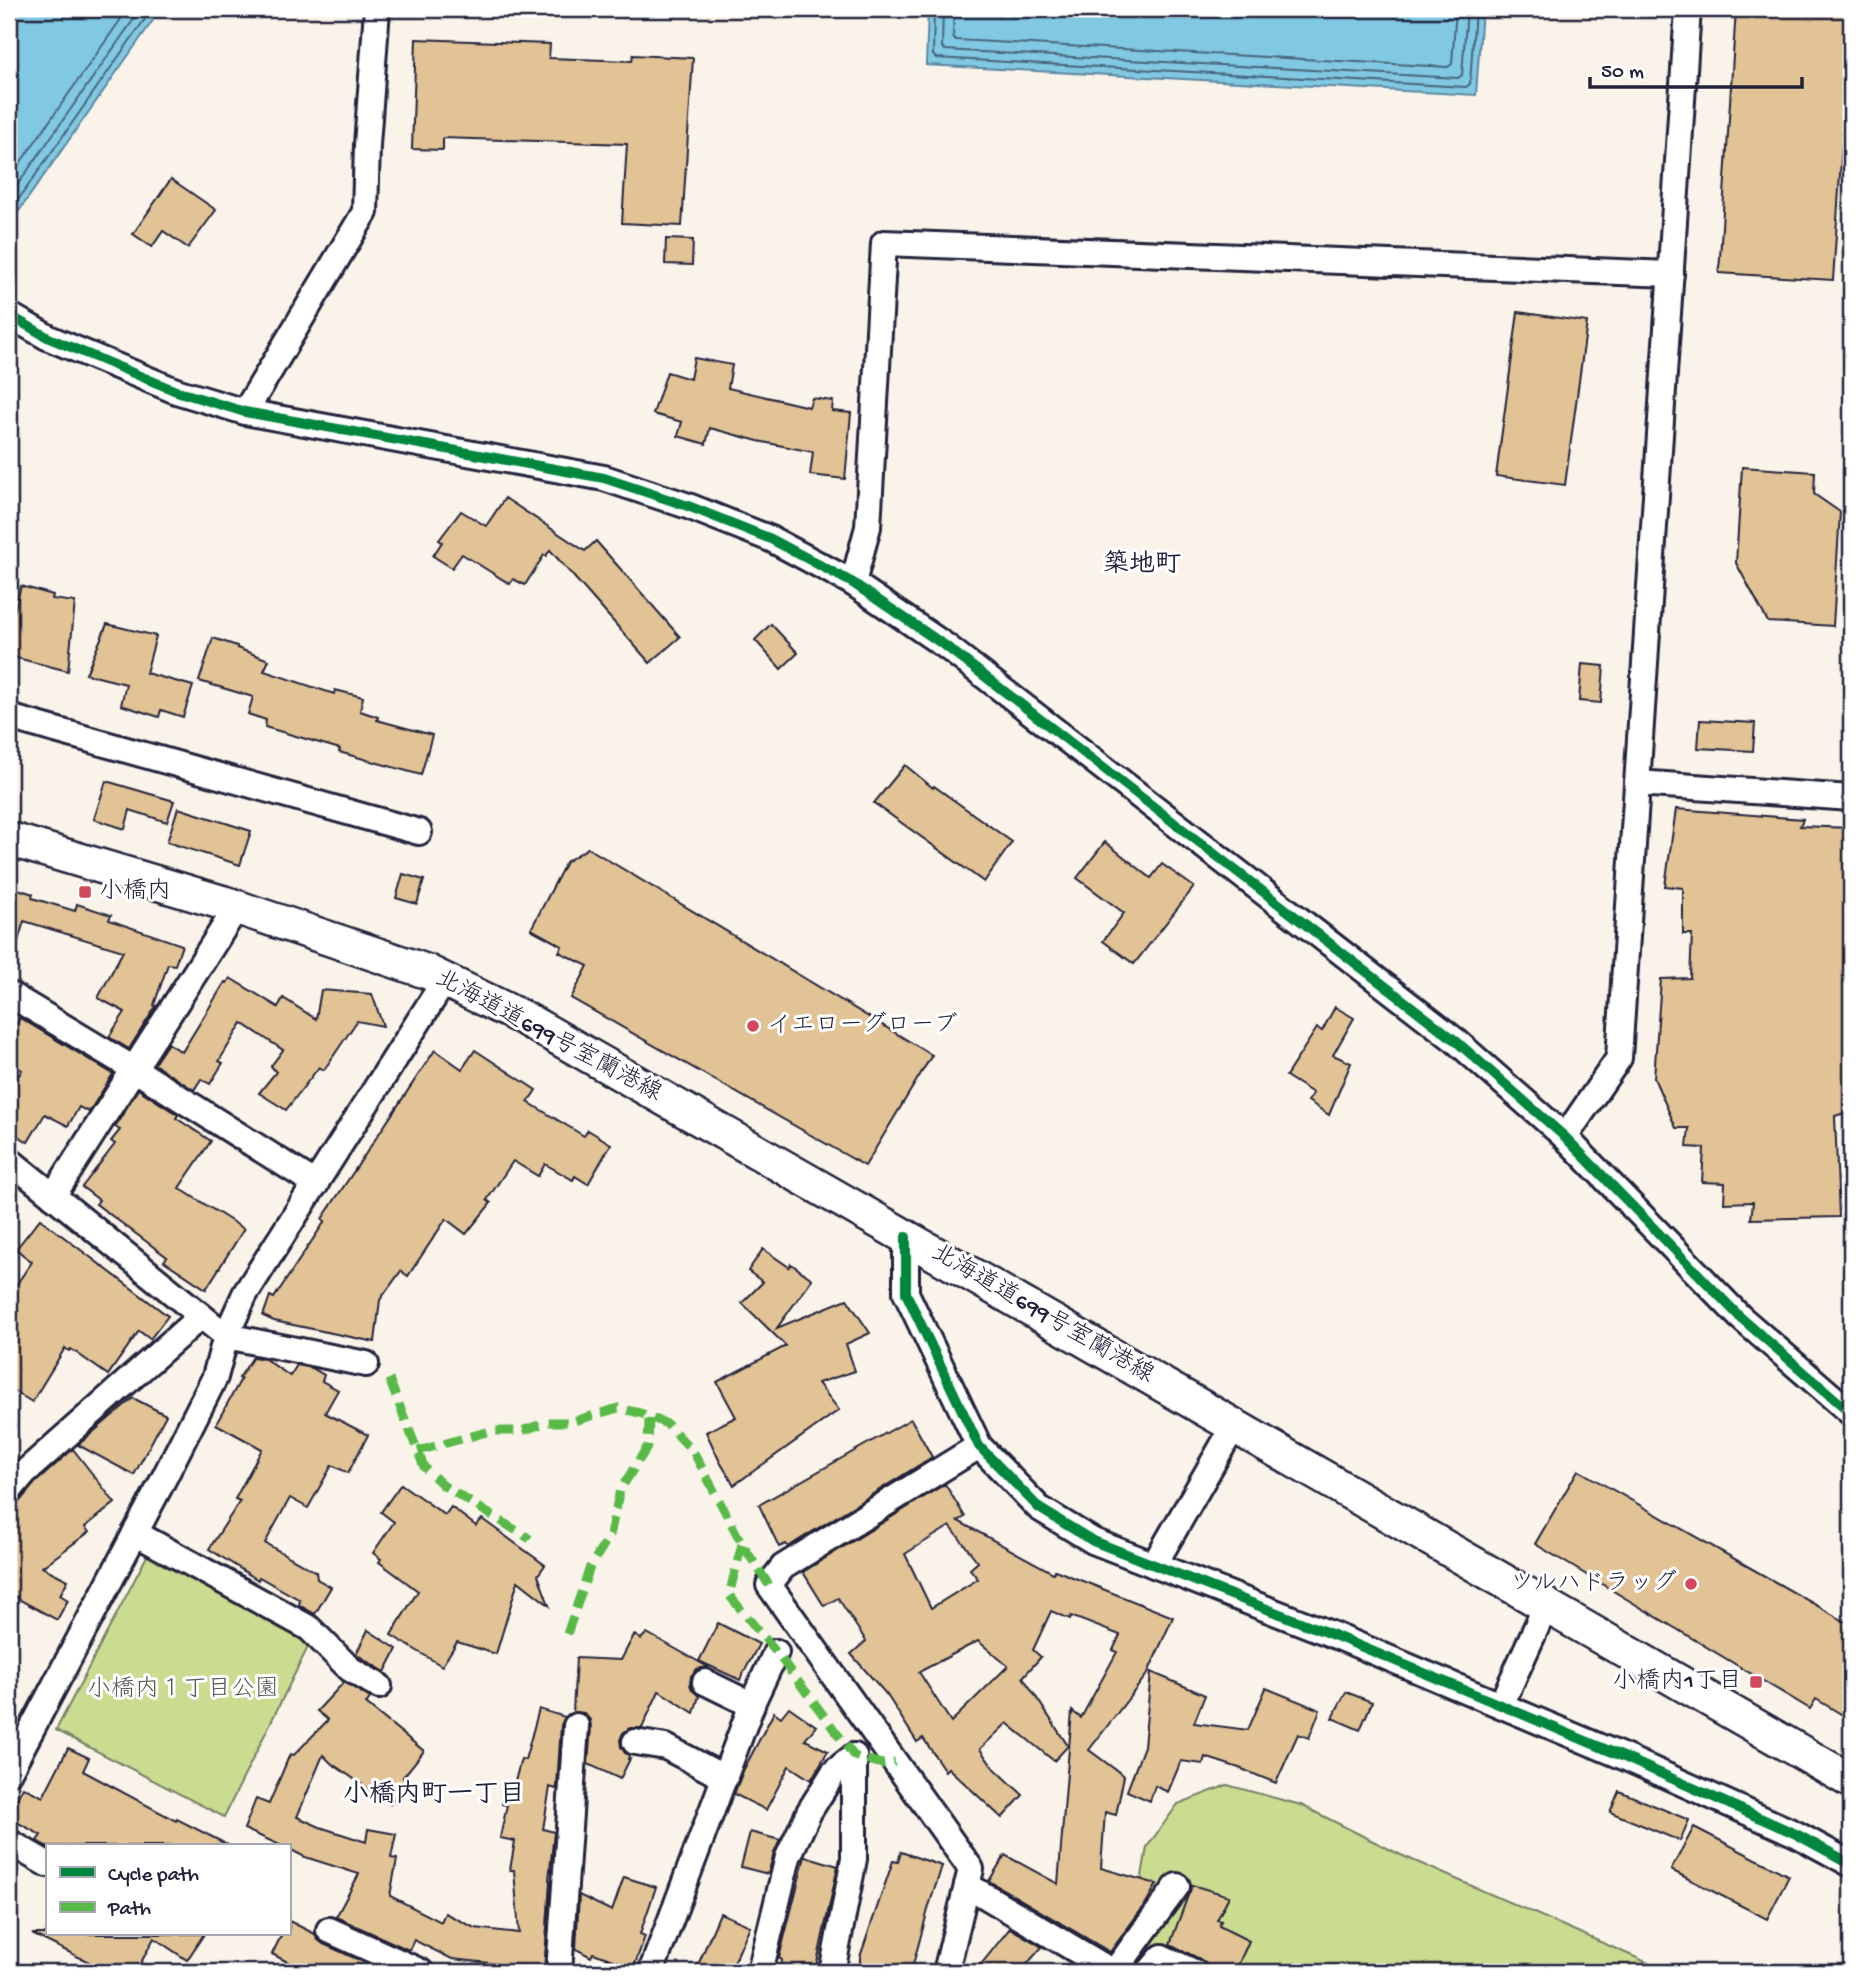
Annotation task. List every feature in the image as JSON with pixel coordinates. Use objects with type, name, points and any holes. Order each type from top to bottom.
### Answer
[{"type":"main road","name":"北海道道699号室蘭港線","points":[[9,839],[237,907],[428,972],[525,1019],[1851,1781]]},
{"type":"street","points":[[245,412],[365,212],[377,9]]},
{"type":"street","points":[[1565,1137],[1619,1058],[1688,9]]},
{"type":"street","points":[[853,583],[868,527],[884,243],[1671,274]]},
{"type":"street","points":[[9,315],[48,338],[176,391],[245,412],[604,478],[688,506],[772,539],[853,583],[947,647],[1456,1041],[1565,1137],[1740,1317],[1851,1413]]},
{"type":"street","points":[[9,717],[419,832]]},
{"type":"street","points":[[1637,783],[1851,797]]},
{"type":"street","points":[[53,1196],[237,907]]},
{"type":"street","points":[[9,1772],[215,1377],[226,1336],[246,1294],[445,980]]},
{"type":"street","points":[[9,994],[316,1184]]},
{"type":"street","points":[[9,1160],[226,1336],[366,1364]]},
{"type":"street","points":[[906,1237],[906,1293],[978,1446],[1038,1508],[1093,1541],[1336,1636],[1501,1705],[1796,1834],[1851,1864]]},
{"type":"street","points":[[9,1491],[24,1473],[201,1316]]},
{"type":"street","points":[[1154,1565],[1234,1426]]},
{"type":"street","points":[[946,1972],[971,1869],[769,1585],[783,1567],[978,1446]]},
{"type":"street","points":[[135,1533],[309,1628],[350,1669],[379,1686]]},
{"type":"street","points":[[1501,1705],[1546,1606]]},
{"type":"street","points":[[651,1972],[752,1705],[776,1651]]},
{"type":"street","points":[[705,1682],[752,1705]]},
{"type":"street","points":[[559,1972],[576,1726]]},
{"type":"street","points":[[635,1742],[666,1747],[725,1779]]},
{"type":"street","points":[[760,1972],[788,1857],[809,1812],[834,1772],[854,1756],[854,1859],[832,1972]]},
{"type":"street","points":[[9,1842],[46,1863]]},
{"type":"street","points":[[967,1885],[1113,1972],[1177,1886]]},
{"type":"street","points":[[329,1930],[421,1972]]},
{"type":"street","points":[[1149,1972],[1162,1957],[1194,1972]]},
{"type":"green space","name":"小橋内１丁目公園","points":[[149,1552],[312,1639],[224,1817],[56,1730]]},
{"type":"green space","points":[[1227,1785],[1301,1805],[1401,1855],[1669,1972],[1159,1972],[1139,1894],[1147,1847],[1178,1804]]},
{"type":"water","points":[[9,9],[161,9],[9,225]]},
{"type":"water","points":[[928,9],[1482,9],[1476,95],[926,65]]},
{"type":"building","points":[[1736,9],[1851,9],[1833,280],[1719,273]]},
{"type":"building","points":[[416,39],[550,44],[549,58],[632,61],[633,55],[693,58],[682,226],[622,223],[627,144],[443,138],[443,150],[412,149]]},
{"type":"building","points":[[171,179],[216,210],[188,248],[163,231],[152,247],[133,234]]},
{"type":"building","points":[[666,239],[693,240],[692,265],[665,264]]},
{"type":"building","points":[[1518,312],[1587,322],[1565,485],[1496,476]]},
{"type":"building","points":[[694,358],[732,365],[728,388],[809,407],[812,398],[833,401],[832,411],[851,413],[845,479],[810,475],[813,452],[710,428],[706,444],[678,436],[682,422],[653,414],[667,372],[690,379]]},
{"type":"building","points":[[1742,467],[1815,472],[1814,494],[1840,512],[1833,626],[1768,622],[1736,563]]},
{"type":"building","points":[[505,498],[585,551],[596,541],[680,637],[650,663],[550,550],[525,585],[513,579],[510,584],[462,554],[452,568],[433,556],[442,542],[439,540],[461,511],[486,526]]},
{"type":"building","points":[[21,586],[53,595],[52,599],[75,602],[68,671],[9,656],[9,631]]},
{"type":"building","points":[[107,624],[156,636],[146,673],[193,686],[183,717],[161,710],[159,717],[121,705],[126,684],[86,674]]},
{"type":"building","points":[[771,624],[798,653],[781,669],[755,640]]},
{"type":"building","points":[[213,638],[269,660],[264,671],[334,694],[335,690],[363,697],[360,711],[378,717],[377,720],[432,735],[421,775],[339,752],[340,749],[265,727],[266,720],[248,714],[253,697],[199,681]]},
{"type":"building","points":[[1582,664],[1604,666],[1601,703],[1579,701]]},
{"type":"building","points":[[1700,720],[1755,723],[1753,751],[1698,748]]},
{"type":"building","points":[[905,765],[933,788],[934,786],[1012,842],[984,882],[874,803]]},
{"type":"building","points":[[106,781],[174,801],[167,822],[130,810],[125,829],[94,819]]},
{"type":"building","points":[[178,808],[251,831],[240,865],[167,842]]},
{"type":"building","points":[[1676,809],[1803,819],[1800,826],[1851,828],[1851,1111],[1835,1116],[1839,1217],[1751,1219],[1753,1202],[1724,1203],[1725,1183],[1702,1182],[1704,1148],[1687,1147],[1689,1128],[1676,1128],[1654,1078],[1661,979],[1690,978],[1692,934],[1683,934],[1683,888],[1665,886]]},
{"type":"building","points":[[1105,842],[1151,878],[1162,864],[1194,887],[1134,964],[1103,941],[1124,913],[1077,878]]},
{"type":"building","name":"イエローグローブ","points":[[588,848],[932,1055],[865,1166],[571,998],[588,966],[559,952],[562,946],[531,929],[566,862]]},
{"type":"building","points":[[403,874],[424,880],[417,904],[396,898]]},
{"type":"building","points":[[9,886],[33,894],[32,898],[75,911],[77,904],[111,915],[109,920],[182,945],[175,965],[168,964],[154,1005],[156,1006],[129,1049],[109,1037],[125,1012],[98,998],[123,951],[24,921],[14,955],[9,954]]},
{"type":"building","points":[[230,978],[278,1007],[283,998],[316,1019],[321,990],[372,994],[383,1026],[357,1021],[324,1070],[319,1067],[286,1110],[259,1093],[276,1072],[271,1066],[283,1050],[242,1023],[219,1061],[223,1063],[210,1084],[201,1079],[194,1090],[154,1064],[168,1043],[182,1052]]},
{"type":"building","points":[[1335,1007],[1354,1018],[1333,1055],[1351,1063],[1329,1115],[1308,1101],[1313,1093],[1286,1076],[1317,1028],[1322,1031]]},
{"type":"building","points":[[20,1018],[113,1074],[89,1112],[79,1107],[68,1126],[45,1114],[28,1142],[9,1130],[9,1091],[22,1070],[9,1061],[9,1036]]},
{"type":"building","points":[[435,1050],[462,1069],[475,1050],[536,1090],[528,1102],[584,1136],[588,1130],[611,1144],[588,1184],[575,1176],[573,1180],[545,1164],[538,1176],[513,1161],[487,1200],[491,1203],[466,1234],[446,1219],[408,1276],[401,1271],[380,1300],[375,1342],[274,1321],[263,1316],[270,1296],[274,1298],[325,1221],[322,1219]]},
{"type":"building","points":[[138,1089],[211,1141],[179,1188],[244,1229],[206,1289],[164,1261],[167,1257],[96,1204],[99,1200],[82,1187],[115,1144],[111,1141],[120,1130],[115,1127]]},
{"type":"building","points":[[40,1219],[168,1316],[150,1339],[139,1331],[108,1375],[71,1349],[69,1351],[65,1348],[32,1402],[9,1388],[9,1295],[32,1262],[16,1249]]},
{"type":"building","points":[[763,1249],[812,1279],[777,1328],[847,1299],[870,1333],[846,1344],[855,1371],[818,1383],[839,1410],[734,1485],[706,1432],[736,1417],[717,1382],[786,1346],[742,1303],[763,1282],[748,1271]]},
{"type":"building","points":[[253,1357],[265,1359],[290,1376],[297,1365],[312,1368],[324,1375],[322,1381],[338,1390],[325,1413],[368,1435],[348,1473],[332,1465],[308,1508],[290,1498],[265,1543],[316,1572],[317,1579],[331,1587],[315,1614],[299,1605],[300,1600],[259,1577],[258,1580],[209,1549],[240,1501],[235,1499],[262,1449],[216,1424],[241,1379],[239,1378]]},
{"type":"building","points":[[133,1398],[166,1415],[134,1475],[78,1445]]},
{"type":"building","points":[[911,1419],[932,1457],[788,1547],[786,1544],[779,1547],[759,1505]]},
{"type":"building","points":[[73,1449],[115,1503],[85,1527],[89,1532],[42,1567],[68,1580],[60,1595],[68,1600],[57,1620],[9,1591],[9,1510]]},
{"type":"building","name":"ツルハドラッグ","points":[[1578,1470],[1851,1625],[1851,1720],[1816,1699],[1810,1709],[1535,1544]]},
{"type":"building","points":[[401,1484],[445,1515],[451,1507],[476,1526],[482,1519],[545,1565],[538,1575],[549,1605],[518,1581],[496,1654],[457,1642],[442,1666],[391,1635],[418,1591],[379,1562],[381,1559],[373,1553],[394,1522],[381,1512]]},
{"type":"building","points":[[945,1484],[965,1517],[958,1521],[1053,1573],[1055,1570],[1173,1617],[1148,1673],[1089,1750],[1124,1776],[1116,1815],[1105,1812],[1101,1868],[1157,1884],[1110,1952],[989,1881],[1005,1855],[1058,1884],[1072,1711],[1081,1718],[1117,1652],[1113,1650],[1120,1635],[1051,1611],[1033,1650],[1041,1657],[1023,1677],[1068,1746],[1054,1761],[1007,1723],[980,1749],[992,1766],[1023,1795],[1002,1818],[948,1768],[945,1771],[923,1738],[917,1742],[887,1695],[851,1654],[866,1641],[838,1598],[824,1606],[803,1572]],"holes":[[[950,1526],[978,1562],[970,1569],[978,1579],[931,1608],[905,1554]],[[978,1641],[1008,1666],[951,1722],[919,1672]]]},
{"type":"building","points":[[718,1623],[759,1644],[740,1680],[699,1661]]},
{"type":"building","points":[[368,1630],[397,1649],[385,1672],[356,1654]]},
{"type":"building","points":[[647,1633],[708,1667],[697,1669],[691,1676],[692,1690],[699,1696],[694,1713],[659,1691],[642,1728],[630,1728],[623,1733],[621,1747],[630,1759],[620,1779],[588,1764],[590,1720],[584,1713],[573,1712],[576,1658],[621,1660],[634,1635],[641,1639]]},
{"type":"building","points":[[1151,1672],[1205,1695],[1194,1723],[1248,1730],[1266,1688],[1320,1710],[1309,1738],[1298,1734],[1276,1783],[1205,1757],[1203,1764],[1181,1761],[1168,1792],[1155,1786],[1150,1801],[1127,1791],[1144,1746]]},
{"type":"building","points":[[344,1682],[370,1698],[366,1704],[424,1751],[403,1777],[407,1780],[390,1804],[323,1755],[297,1817],[366,1842],[368,1829],[396,1834],[391,1858],[397,1859],[390,1896],[441,1922],[445,1913],[475,1928],[519,1933],[514,1870],[510,1870],[515,1841],[500,1838],[507,1805],[502,1804],[508,1783],[514,1785],[521,1759],[525,1760],[539,1709],[565,1717],[561,1725],[557,1786],[556,1789],[550,1787],[543,1829],[554,1832],[544,1972],[517,1972],[517,1966],[452,1959],[414,1940],[409,1950],[336,1917],[359,1874],[305,1857],[290,1850],[290,1844],[278,1844],[244,1829],[256,1799],[269,1804],[290,1754],[294,1755],[328,1720],[317,1711]]},
{"type":"building","points":[[1346,1692],[1372,1702],[1360,1730],[1332,1718]]},
{"type":"building","points":[[789,1707],[816,1726],[805,1740],[828,1751],[811,1780],[789,1766],[766,1810],[734,1794],[774,1712],[781,1717]]},
{"type":"building","points":[[68,1748],[89,1758],[83,1771],[176,1821],[177,1819],[226,1844],[46,1846],[37,1841],[41,1835],[9,1818],[23,1787],[43,1797]]},
{"type":"building","points":[[1619,1791],[1689,1820],[1680,1841],[1610,1812]]},
{"type":"building","points":[[1694,1827],[1789,1876],[1767,1919],[1671,1870]]},
{"type":"building","points":[[750,1832],[780,1840],[768,1874],[741,1867]]},
{"type":"building","points":[[901,1852],[942,1866],[911,1972],[879,1972],[860,1968],[860,1957],[893,1861],[898,1862]]},
{"type":"building","points":[[805,1856],[838,1866],[815,1972],[781,1966],[782,1960],[779,1958]]},
{"type":"building","points":[[624,1877],[656,1887],[640,1934],[645,1936],[634,1967],[593,1953],[591,1957],[576,1949],[579,1895],[612,1911]]},
{"type":"building","points":[[1192,1885],[1229,1896],[1217,1920],[1221,1921],[1219,1926],[1249,1941],[1235,1972],[1222,1972],[1170,1944]]},
{"type":"building","points":[[720,1913],[750,1926],[730,1972],[695,1972]]},
{"type":"building","points":[[290,1922],[315,1934],[323,1944],[386,1972],[307,1972],[272,1954],[281,1936],[290,1936]]},
{"type":"building","points":[[1010,1928],[1042,1947],[1020,1972],[975,1972]]},
{"type":"building","points":[[32,1934],[203,1936],[187,1960],[154,1938],[136,1972],[109,1972]]},
{"type":"marked path","points":[[389,1379],[424,1467],[444,1486],[530,1539]]},
{"type":"marked path","points":[[418,1451],[490,1431],[522,1431],[547,1422],[571,1422],[618,1408],[640,1413],[667,1424],[693,1451],[742,1544],[769,1585]]},
{"type":"marked path","points":[[567,1634],[590,1567],[610,1535],[620,1490],[648,1446],[649,1417]]},
{"type":"marked path","points":[[742,1544],[729,1595],[776,1652],[854,1756],[882,1764],[895,1762]]},
{"type":"cycle path","points":[[9,315],[49,338],[176,391],[245,412],[604,478],[688,506],[771,539],[853,583],[947,647],[1456,1041],[1565,1137],[1740,1317],[1851,1413]]},
{"type":"cycle path","points":[[906,1237],[906,1293],[979,1446],[1039,1508],[1093,1541],[1336,1636],[1624,1757],[1796,1834],[1851,1864]]},
{"type":"place","name":"小橋内","points":[[85,892]]},
{"type":"place","name":"イエローグローブ","points":[[753,1026]]},
{"type":"place","name":"ツルハドラッグ","points":[[1691,1584]]},
{"type":"place","name":"小橋内1丁目","points":[[1756,1682]]},
{"type":"district","name":"築地町","points":[[1142,566]]},
{"type":"district","name":"小橋内町一丁目","points":[[434,1796]]}]
